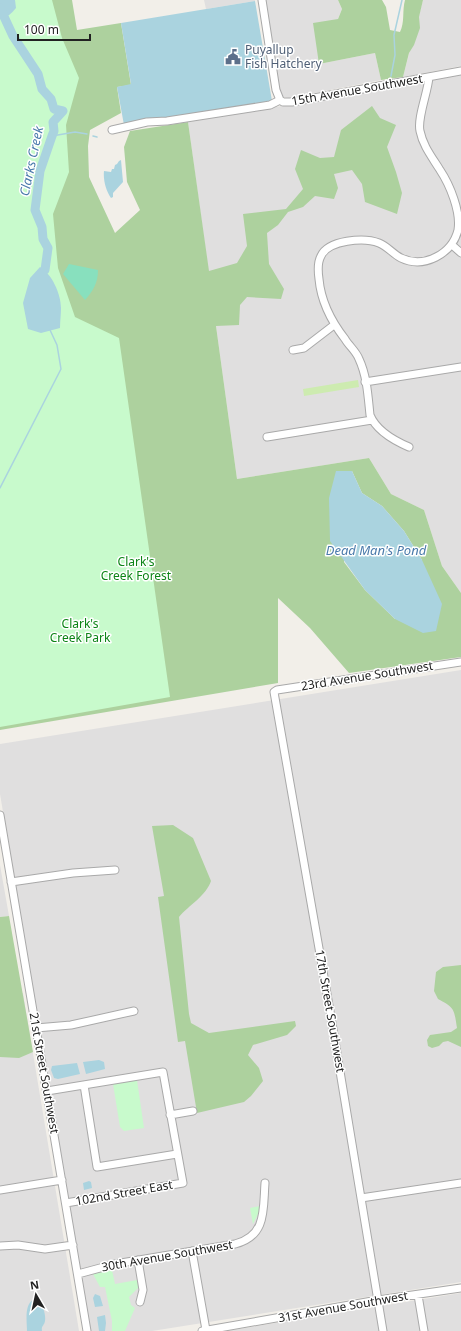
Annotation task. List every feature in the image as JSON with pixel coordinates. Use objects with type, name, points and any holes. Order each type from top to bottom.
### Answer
[{"type":"street","points":[[262,0],[276,90],[280,100]]},
{"type":"street","name":"15th Avenue Southwest","points":[[112,130],[147,122],[167,121],[270,105],[280,100],[283,102],[292,102],[461,71]]},
{"type":"street","points":[[410,447],[392,438],[372,420],[366,382],[358,356],[334,324],[324,306],[319,287],[318,263],[320,256],[326,249],[337,243],[366,240],[379,243],[401,258],[419,261],[436,258],[452,245],[456,238],[459,224],[457,207],[441,172],[423,143],[419,129],[429,77]]},
{"type":"street","points":[[452,245],[461,253]]},
{"type":"street","points":[[293,350],[304,348],[334,324]]},
{"type":"street","points":[[366,382],[461,367]]},
{"type":"street","points":[[267,437],[372,420]]},
{"type":"street","name":"23rd Avenue Southwest","points":[[274,692],[277,690],[461,662]]},
{"type":"street","name":"17th Street Southwest","points":[[274,692],[327,995],[383,1331]]},
{"type":"street","name":"21st Street Southwest","points":[[0,814],[87,1331]]},
{"type":"street","points":[[11,882],[58,875],[115,870]]},
{"type":"street","points":[[36,1028],[71,1025],[134,1011]]},
{"type":"street","points":[[47,1091],[163,1072],[178,1154],[97,1167],[84,1085]]},
{"type":"street","points":[[170,1115],[193,1111]]},
{"type":"street","name":"102nd Street East","points":[[66,1203],[183,1183],[178,1154]]},
{"type":"street","points":[[0,1190],[62,1180]]},
{"type":"street","name":"30th Avenue Southwest","points":[[78,1274],[115,1264],[238,1243],[247,1239],[261,1224],[264,1214],[265,1183]]},
{"type":"street","points":[[361,1198],[461,1183]]},
{"type":"street","points":[[0,1246],[18,1245],[45,1249],[73,1245]]},
{"type":"street","points":[[192,1251],[204,1331]]},
{"type":"street","points":[[138,1260],[143,1290],[140,1302]]},
{"type":"street","name":"31st Avenue Southwest","points":[[204,1331],[378,1300],[461,1288]]},
{"type":"street","points":[[418,1295],[424,1331]]},
{"type":"shaded area","points":[[204,0],[255,0],[255,1],[206,9]]},
{"type":"shaded area","points":[[265,0],[338,0],[342,9],[319,64],[375,53],[381,80],[289,98],[283,97],[280,91]]},
{"type":"shaded area","points":[[423,0],[461,0],[461,66],[403,77]]},
{"type":"shaded area","points":[[461,75],[461,593],[442,566],[424,510],[391,494],[369,458],[237,479],[188,122]]},
{"type":"shaded area","points":[[461,670],[461,1282],[152,1331],[90,1331],[0,794],[0,744]]},
{"type":"shaded area","points":[[0,865],[9,916],[0,917]]},
{"type":"shaded area","points":[[23,993],[79,1331],[0,1331],[0,997]]},
{"type":"shaded area","points":[[461,1293],[461,1331],[227,1331],[275,1323]]},
{"type":"green space","name":"Clark's Creek Park","points":[[0,0],[52,0],[62,38],[79,78],[66,125],[69,172],[53,214],[58,268],[75,317],[119,338],[170,697],[0,727]]},
{"type":"green space","name":"Clark's Creek Forest","points":[[15,0],[72,0],[77,30],[121,23],[131,85],[117,87],[121,113],[90,130],[88,146],[89,177],[115,233],[140,210],[127,182],[124,147],[130,131],[188,122],[209,271],[237,263],[247,246],[243,214],[286,209],[303,189],[295,169],[301,150],[320,158],[334,157],[341,130],[372,106],[380,118],[396,125],[387,147],[402,193],[397,214],[365,202],[362,184],[352,170],[334,174],[338,188],[334,199],[315,196],[303,207],[288,212],[278,225],[267,233],[269,264],[284,289],[281,299],[247,297],[240,305],[239,325],[216,326],[237,479],[369,458],[391,494],[424,510],[442,566],[461,593],[461,657],[349,673],[310,628],[278,598],[278,683],[0,730],[0,18]],"holes":[[[352,471],[362,493],[382,506],[404,531],[422,560],[395,619],[365,590],[344,562]]]},
{"type":"green space","points":[[338,0],[382,0],[386,7],[390,30],[400,32],[405,0],[423,0],[419,17],[420,28],[414,45],[409,53],[403,77],[381,80],[375,53],[319,64],[313,23],[338,19],[342,9]]},
{"type":"green space","points":[[69,264],[98,270],[97,279],[94,286],[85,300],[63,274]]},
{"type":"green space","points":[[358,380],[359,387],[304,396],[303,389]]},
{"type":"green space","points":[[173,825],[193,838],[211,881],[201,896],[179,917],[191,1023],[209,1033],[295,1021],[296,1026],[287,1035],[253,1045],[248,1055],[259,1068],[263,1081],[251,1096],[244,1102],[197,1113],[185,1041],[178,1042],[158,897],[164,896],[152,826]]},
{"type":"green space","points":[[9,916],[33,1052],[19,1058],[0,1057],[0,917]]},
{"type":"green space","points":[[461,965],[461,1047],[448,1041],[432,1048],[428,1046],[427,1040],[430,1035],[451,1032],[457,1028],[453,1010],[451,1007],[438,999],[434,991],[436,972],[443,967]]},
{"type":"green space","points":[[137,1080],[144,1128],[124,1131],[120,1127],[113,1084]]},
{"type":"green space","points":[[260,1206],[259,1212],[253,1224],[250,1208]]},
{"type":"green space","points":[[112,1270],[115,1284],[137,1280],[139,1287],[129,1297],[131,1305],[135,1308],[125,1331],[112,1331],[112,1321],[105,1287],[100,1287],[93,1274]]},
{"type":"water","points":[[0,0],[15,0],[16,8],[9,15],[0,18]]},
{"type":"water","name":"Puyallup Fish Hatchery","points":[[255,1],[272,101],[124,125],[117,87],[131,84],[121,23]]},
{"type":"water","points":[[121,160],[123,182],[113,193],[113,197],[111,198],[105,185],[104,171],[111,172],[115,165]]},
{"type":"water","points":[[40,267],[52,279],[58,291],[61,303],[60,328],[41,333],[28,329],[23,303],[30,278]]},
{"type":"water","name":"Dead Man's Pond","points":[[336,471],[352,471],[362,493],[382,506],[404,531],[422,560],[442,604],[436,631],[423,633],[395,619],[365,590],[330,541],[329,498]]},
{"type":"water","points":[[99,1060],[104,1062],[105,1069],[86,1074],[83,1062]]},
{"type":"water","points":[[77,1063],[80,1074],[58,1079],[54,1078],[51,1070],[52,1066]]},
{"type":"water","points":[[89,1181],[91,1182],[92,1188],[84,1190],[83,1183]]},
{"type":"water","points":[[95,1294],[100,1296],[103,1306],[95,1307],[93,1298]]},
{"type":"water","points":[[33,1300],[40,1301],[44,1311],[45,1321],[42,1331],[27,1331],[27,1310],[30,1302]]},
{"type":"water","points":[[105,1315],[105,1331],[99,1331],[97,1317]]},
{"type":"waterway","points":[[391,76],[395,55],[394,35],[402,0]]},
{"type":"waterway","name":"Clarks Creek","points":[[0,8],[13,36],[38,74],[42,89],[51,99],[54,109],[63,111],[53,122],[54,131],[40,171],[35,210],[42,227],[43,239],[48,248],[45,270]]},
{"type":"waterway","points":[[52,136],[75,132],[87,134]]},
{"type":"waterway","points":[[93,136],[97,137]]},
{"type":"waterway","points":[[0,488],[61,369],[57,345],[50,330]]},
{"type":"place","name":"Puyallup Fish Hatchery","points":[[233,57]]}]
